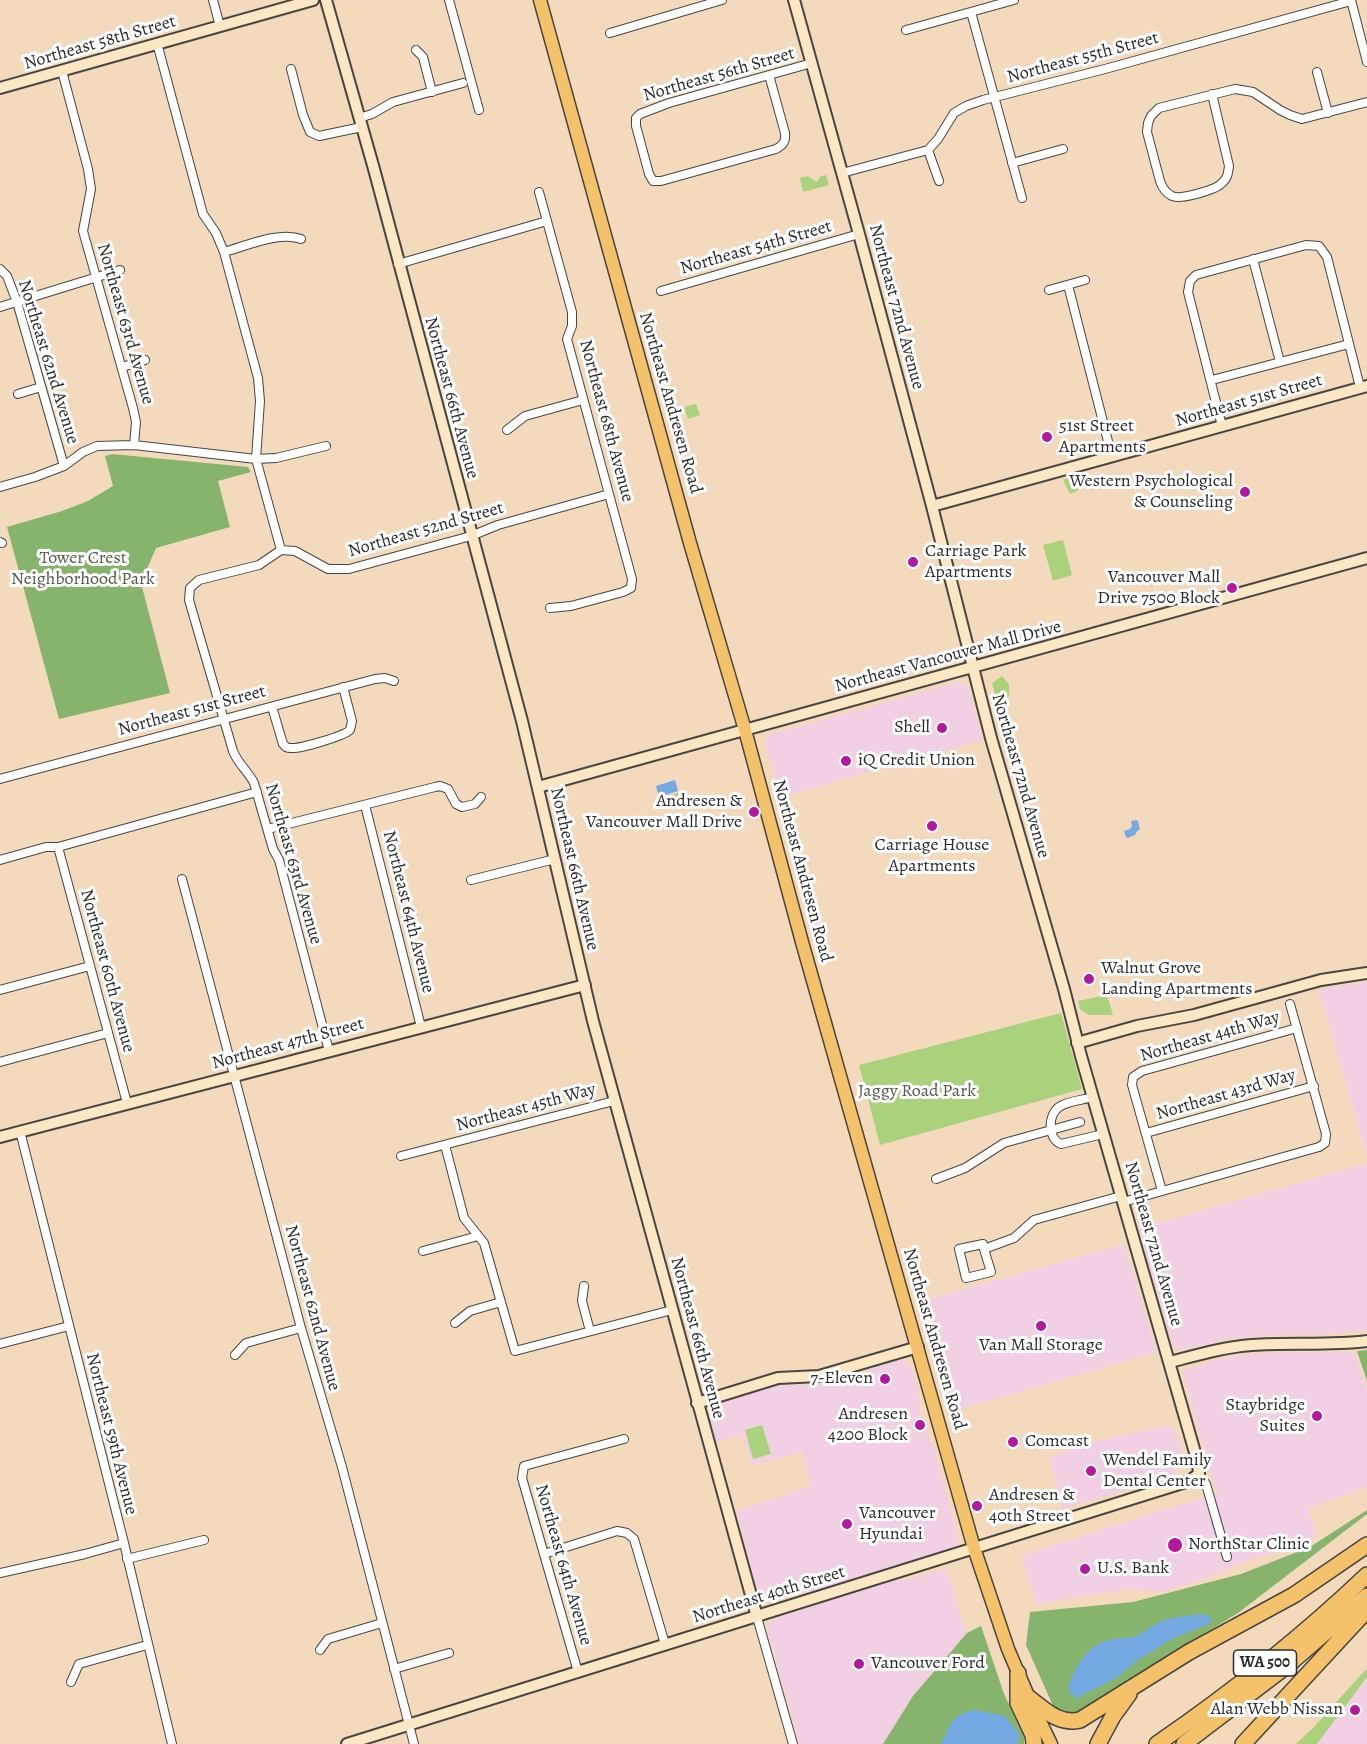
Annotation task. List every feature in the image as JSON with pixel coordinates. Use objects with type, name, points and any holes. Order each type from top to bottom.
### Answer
[{"type":"highway","points":[[1029,1698],[1058,1719],[1074,1721],[1189,1652],[1294,1595],[1367,1545]]},
{"type":"highway","name":"WA 500","points":[[1157,1744],[1267,1662],[1367,1575]]},
{"type":"highway","name":"WA 500","points":[[1184,1744],[1289,1664],[1367,1596]]},
{"type":"highway","points":[[1243,1744],[1367,1610]]},
{"type":"highway","points":[[1018,1673],[1018,1703],[1033,1735],[1034,1744]]},
{"type":"highway","points":[[1098,1744],[1119,1706],[1137,1685]]},
{"type":"main road","name":"Northeast Andresen Road","points":[[540,0],[690,543],[745,730],[805,954],[974,1548],[1018,1673],[1052,1744]]},
{"type":"street","points":[[213,0],[220,26]]},
{"type":"street","name":"Northeast 58th Street","points":[[0,88],[313,0]]},
{"type":"street","name":"Northeast 66th Avenue","points":[[326,0],[374,169],[522,721],[614,1101],[793,1744]]},
{"type":"street","points":[[449,0],[479,110]]},
{"type":"street","points":[[610,33],[722,0]]},
{"type":"street","name":"Northeast 72nd Avenue","points":[[794,0],[932,506],[991,738],[1170,1362],[1199,1474],[1206,1484],[1227,1557]]},
{"type":"street","points":[[906,30],[1014,0]]},
{"type":"street","points":[[1351,1],[1367,62]]},
{"type":"street","name":"Northeast 55th Street","points":[[928,150],[938,139],[954,113],[966,106],[1351,1]]},
{"type":"street","points":[[971,12],[1022,198]]},
{"type":"street","points":[[157,43],[203,214],[216,233],[224,252],[258,378],[260,401],[256,459],[281,550]]},
{"type":"street","points":[[416,50],[423,57],[432,92]]},
{"type":"street","name":"Northeast 56th Street","points":[[769,75],[785,133],[785,142],[776,149],[661,181],[653,181],[636,126],[636,118],[640,114],[669,104],[769,75],[812,63]]},
{"type":"street","points":[[291,69],[303,115],[310,132],[318,135],[361,123],[393,102],[463,83]]},
{"type":"street","name":"Northeast 63rd Avenue","points":[[62,71],[88,168],[91,189],[83,231],[136,422],[134,445]]},
{"type":"street","points":[[1317,72],[1328,113]]},
{"type":"street","points":[[1212,94],[1229,166],[1228,176],[1221,185],[1210,189],[1179,198],[1172,196],[1160,181],[1147,132],[1151,116],[1159,108],[1212,94],[1235,89],[1253,92],[1290,116],[1302,119],[1367,102]]},
{"type":"street","points":[[1012,163],[1063,148]]},
{"type":"street","points":[[842,173],[928,150],[939,181]]},
{"type":"street","name":"Northeast 68th Avenue","points":[[539,192],[572,312],[572,326],[567,339],[632,579],[631,588],[623,592],[572,606],[550,608]]},
{"type":"street","points":[[398,264],[547,221]]},
{"type":"street","name":"Northeast 54th Street","points":[[661,291],[859,234]]},
{"type":"street","points":[[224,252],[279,237],[289,236],[302,239]]},
{"type":"street","points":[[1222,426],[1188,292],[1190,281],[1196,275],[1306,245],[1319,246],[1327,257],[1349,344],[1364,386]]},
{"type":"street","points":[[1253,259],[1280,362]]},
{"type":"street","name":"Northeast 62nd Avenue","points":[[0,269],[7,276],[17,302],[64,466]]},
{"type":"street","points":[[0,307],[120,270]]},
{"type":"street","points":[[1049,290],[1085,280]]},
{"type":"street","points":[[1068,285],[1112,457]]},
{"type":"street","points":[[1212,380],[1349,344]]},
{"type":"street","points":[[122,367],[145,360]]},
{"type":"street","name":"Northeast 51st Street","points":[[932,506],[1364,386]]},
{"type":"street","points":[[18,394],[41,387]]},
{"type":"street","points":[[507,430],[525,416],[583,400]]},
{"type":"street","points":[[0,487],[64,466],[83,452],[97,446],[134,445],[256,459],[276,458],[326,446]]},
{"type":"street","name":"Northeast 52nd Street","points":[[281,550],[295,551],[328,569],[349,569],[471,536],[498,525],[609,494]]},
{"type":"street","name":"Northeast 63rd Avenue","points":[[281,550],[259,565],[199,580],[190,588],[189,600],[235,757],[251,776],[273,849],[280,864],[329,1051]]},
{"type":"street","name":"Northeast Vancouver Mall Drive","points":[[538,787],[1367,558]]},
{"type":"street","name":"Northeast 51st Street","points":[[0,779],[343,687],[380,678],[394,681]]},
{"type":"street","points":[[272,707],[283,744],[289,748],[303,746],[342,735],[350,730],[352,721],[343,687]]},
{"type":"street","points":[[268,830],[440,786],[448,789],[456,804],[462,807],[475,804],[481,797]]},
{"type":"street","points":[[0,860],[58,847],[257,792]]},
{"type":"street","name":"Northeast 64th Avenue","points":[[365,805],[422,1027]]},
{"type":"street","name":"Northeast 60th Avenue","points":[[58,847],[127,1103]]},
{"type":"street","points":[[471,880],[555,859]]},
{"type":"street","name":"Northeast 62nd Avenue","points":[[182,879],[301,1328],[342,1467],[414,1744]]},
{"type":"street","points":[[0,990],[90,966]]},
{"type":"street","points":[[1077,1043],[1137,1026],[1194,1016],[1321,980],[1367,973]]},
{"type":"street","name":"Northeast 47th Street","points":[[0,1137],[585,985]]},
{"type":"street","points":[[984,1249],[1014,1238],[1034,1220],[1162,1191],[1319,1147],[1325,1143],[1326,1134],[1314,1086],[1290,1004]]},
{"type":"street","name":"Northeast 44th Way","points":[[1146,1133],[1132,1085],[1133,1077],[1142,1071],[1297,1028]]},
{"type":"street","points":[[0,1062],[108,1033]]},
{"type":"street","name":"Northeast 43rd Way","points":[[1146,1133],[1314,1086]]},
{"type":"street","points":[[1093,1097],[1059,1107],[1054,1113],[1050,1130],[1055,1142],[1061,1144],[1103,1134]]},
{"type":"street","name":"Northeast 45th Way","points":[[401,1156],[614,1101]]},
{"type":"street","points":[[936,1179],[965,1168],[1004,1143],[1080,1122]]},
{"type":"street","name":"Northeast 59th Avenue","points":[[20,1131],[172,1744]]},
{"type":"street","points":[[1146,1133],[1162,1191]]},
{"type":"street","points":[[445,1145],[464,1218],[484,1243],[515,1352],[672,1310]]},
{"type":"street","points":[[423,1251],[478,1236]]},
{"type":"street","points":[[983,1244],[984,1249],[991,1272],[966,1278],[959,1249],[983,1244]]},
{"type":"street","points":[[584,1286],[582,1301],[590,1331]]},
{"type":"street","points":[[455,1323],[470,1311],[501,1302]]},
{"type":"street","points":[[0,1344],[69,1326]]},
{"type":"street","points":[[235,1355],[246,1343],[301,1328]]},
{"type":"street","points":[[1170,1362],[1213,1351],[1251,1345],[1367,1341]]},
{"type":"street","points":[[698,1403],[778,1378],[823,1375],[918,1347]]},
{"type":"street","name":"Northeast 64th Avenue","points":[[578,1672],[522,1478],[524,1466],[624,1439]]},
{"type":"street","name":"Northeast 40th Street","points":[[347,1744],[1189,1481],[1199,1474]]},
{"type":"street","points":[[544,1554],[617,1531],[627,1533],[634,1539],[665,1644]]},
{"type":"street","points":[[127,1559],[204,1540]]},
{"type":"street","points":[[0,1573],[124,1543]]},
{"type":"street","points":[[320,1650],[328,1638],[382,1623]]},
{"type":"street","points":[[71,1682],[79,1664],[147,1645]]},
{"type":"street","points":[[394,1669],[449,1653]]},
{"type":"shaded area","points":[[960,681],[969,688],[983,740],[781,797],[765,744],[766,737],[769,735]]},
{"type":"shaded area","points":[[1367,982],[1367,1155],[1318,989]]},
{"type":"shaded area","points":[[1367,1163],[1367,1331],[1236,1338],[1181,1350],[1174,1348],[1139,1230],[1141,1228]]},
{"type":"shaded area","name":"Van Mall Storage","points":[[1124,1244],[1157,1352],[957,1410],[926,1300]]},
{"type":"shaded area","points":[[1355,1352],[1367,1390],[1367,1487],[1308,1509],[1316,1533],[1313,1540],[1308,1543],[1249,1560],[1203,1580],[1162,1592],[1127,1589],[1037,1604],[1021,1556],[1168,1508],[1217,1495],[1183,1375],[1185,1370],[1218,1359],[1247,1354]]},
{"type":"shaded area","points":[[898,1360],[906,1362],[912,1368],[925,1429],[934,1447],[958,1537],[957,1545],[812,1592],[794,1593],[766,1601],[759,1599],[755,1594],[750,1575],[750,1563],[736,1511],[811,1486],[802,1452],[752,1466],[743,1435],[715,1442],[708,1418],[709,1411],[715,1405],[780,1384],[827,1383]]},
{"type":"shaded area","points":[[1167,1425],[1176,1430],[1182,1452],[1175,1475],[1063,1509],[1049,1457],[1090,1443]]},
{"type":"shaded area","name":"Vancouver Ford","points":[[946,1568],[967,1633],[913,1696],[883,1744],[800,1744],[767,1629],[770,1620],[892,1580],[910,1579]]},
{"type":"shaded area","name":"Alan Webb Nissan","points":[[1367,1677],[1367,1744],[1317,1744]]},
{"type":"green space","points":[[826,175],[829,185],[803,192],[800,178],[808,176],[817,182],[821,176]]},
{"type":"green space","points":[[696,404],[700,415],[688,419],[684,407]]},
{"type":"green space","name":"Tower Crest Neighborhood Park","points":[[112,454],[248,467],[251,472],[218,481],[230,527],[156,548],[141,583],[170,693],[59,719],[7,527],[88,501],[113,486],[105,456]]},
{"type":"green space","points":[[1073,476],[1079,490],[1070,494],[1063,480]]},
{"type":"green space","points":[[1063,540],[1072,575],[1053,581],[1043,545]]},
{"type":"green space","points":[[1002,676],[1009,684],[1009,696],[997,700],[992,683]]},
{"type":"green space","points":[[678,793],[681,803],[663,808],[661,798]]},
{"type":"green space","points":[[1107,995],[1113,1015],[1089,1015],[1080,1009],[1078,1001]]},
{"type":"green space","name":"Jaggy Road Park","points":[[1061,1013],[1082,1089],[880,1145],[859,1065]]},
{"type":"green space","points":[[1367,1350],[1367,1381],[1357,1351]]},
{"type":"green space","points":[[762,1425],[771,1454],[753,1459],[745,1430]]},
{"type":"green space","points":[[1367,1510],[1367,1514],[1238,1613],[1071,1716],[1054,1708],[1026,1645],[1030,1612],[1133,1602],[1241,1574],[1310,1547]]},
{"type":"green space","points":[[981,1626],[1004,1694],[1024,1734],[1024,1744],[883,1744],[913,1696],[967,1633]]},
{"type":"green space","points":[[1367,1668],[1367,1677],[1317,1744],[1296,1744],[1314,1727]]},
{"type":"water","points":[[675,780],[678,791],[659,797],[656,786]]},
{"type":"water","points":[[1136,820],[1140,830],[1135,835],[1126,837],[1124,831],[1130,829],[1131,821]]},
{"type":"water","points":[[1202,1614],[1211,1617],[1212,1620],[1208,1624],[1172,1639],[1138,1660],[1116,1678],[1077,1698],[1071,1695],[1068,1688],[1074,1672],[1082,1658],[1094,1647],[1112,1639],[1136,1636],[1167,1619]]},
{"type":"water","points":[[975,1710],[1005,1716],[1020,1735],[1018,1744],[941,1744],[956,1717]]},
{"type":"place","name":"51st Street Apartments","points":[[1047,437]]},
{"type":"place","name":"Western Psychological & Counseling","points":[[1245,492]]},
{"type":"place","name":"Carriage Park Apartments","points":[[913,562]]},
{"type":"place","name":"Vancouver Mall Drive 7500 Block","points":[[1232,588]]},
{"type":"place","name":"Shell","points":[[942,728]]},
{"type":"place","name":"iQ Credit Union","points":[[846,761]]},
{"type":"place","name":"Andresen & Vancouver Mall Drive","points":[[754,812]]},
{"type":"place","name":"Carriage House Apartments","points":[[932,826]]},
{"type":"place","name":"Walnut Grove Landing Apartments","points":[[1089,979]]},
{"type":"place","name":"Van Mall Storage","points":[[1041,1326]]},
{"type":"place","name":"7-Eleven","points":[[885,1379]]},
{"type":"place","name":"Staybridge Suites","points":[[1317,1416]]},
{"type":"place","name":"Andresen 4200 Block","points":[[920,1425]]},
{"type":"place","name":"Comcast","points":[[1013,1442]]},
{"type":"place","name":"Wendel Family Dental Center","points":[[1091,1471]]},
{"type":"place","name":"Andresen & 40th Street","points":[[977,1506]]},
{"type":"place","name":"Vancouver Hyundai","points":[[847,1524]]},
{"type":"place","name":"NorthStar Clinic","points":[[1175,1545]]},
{"type":"place","name":"U.S. Bank","points":[[1085,1569]]},
{"type":"place","name":"Vancouver Ford","points":[[859,1664]]},
{"type":"place","name":"Alan Webb Nissan","points":[[1355,1710]]}]
